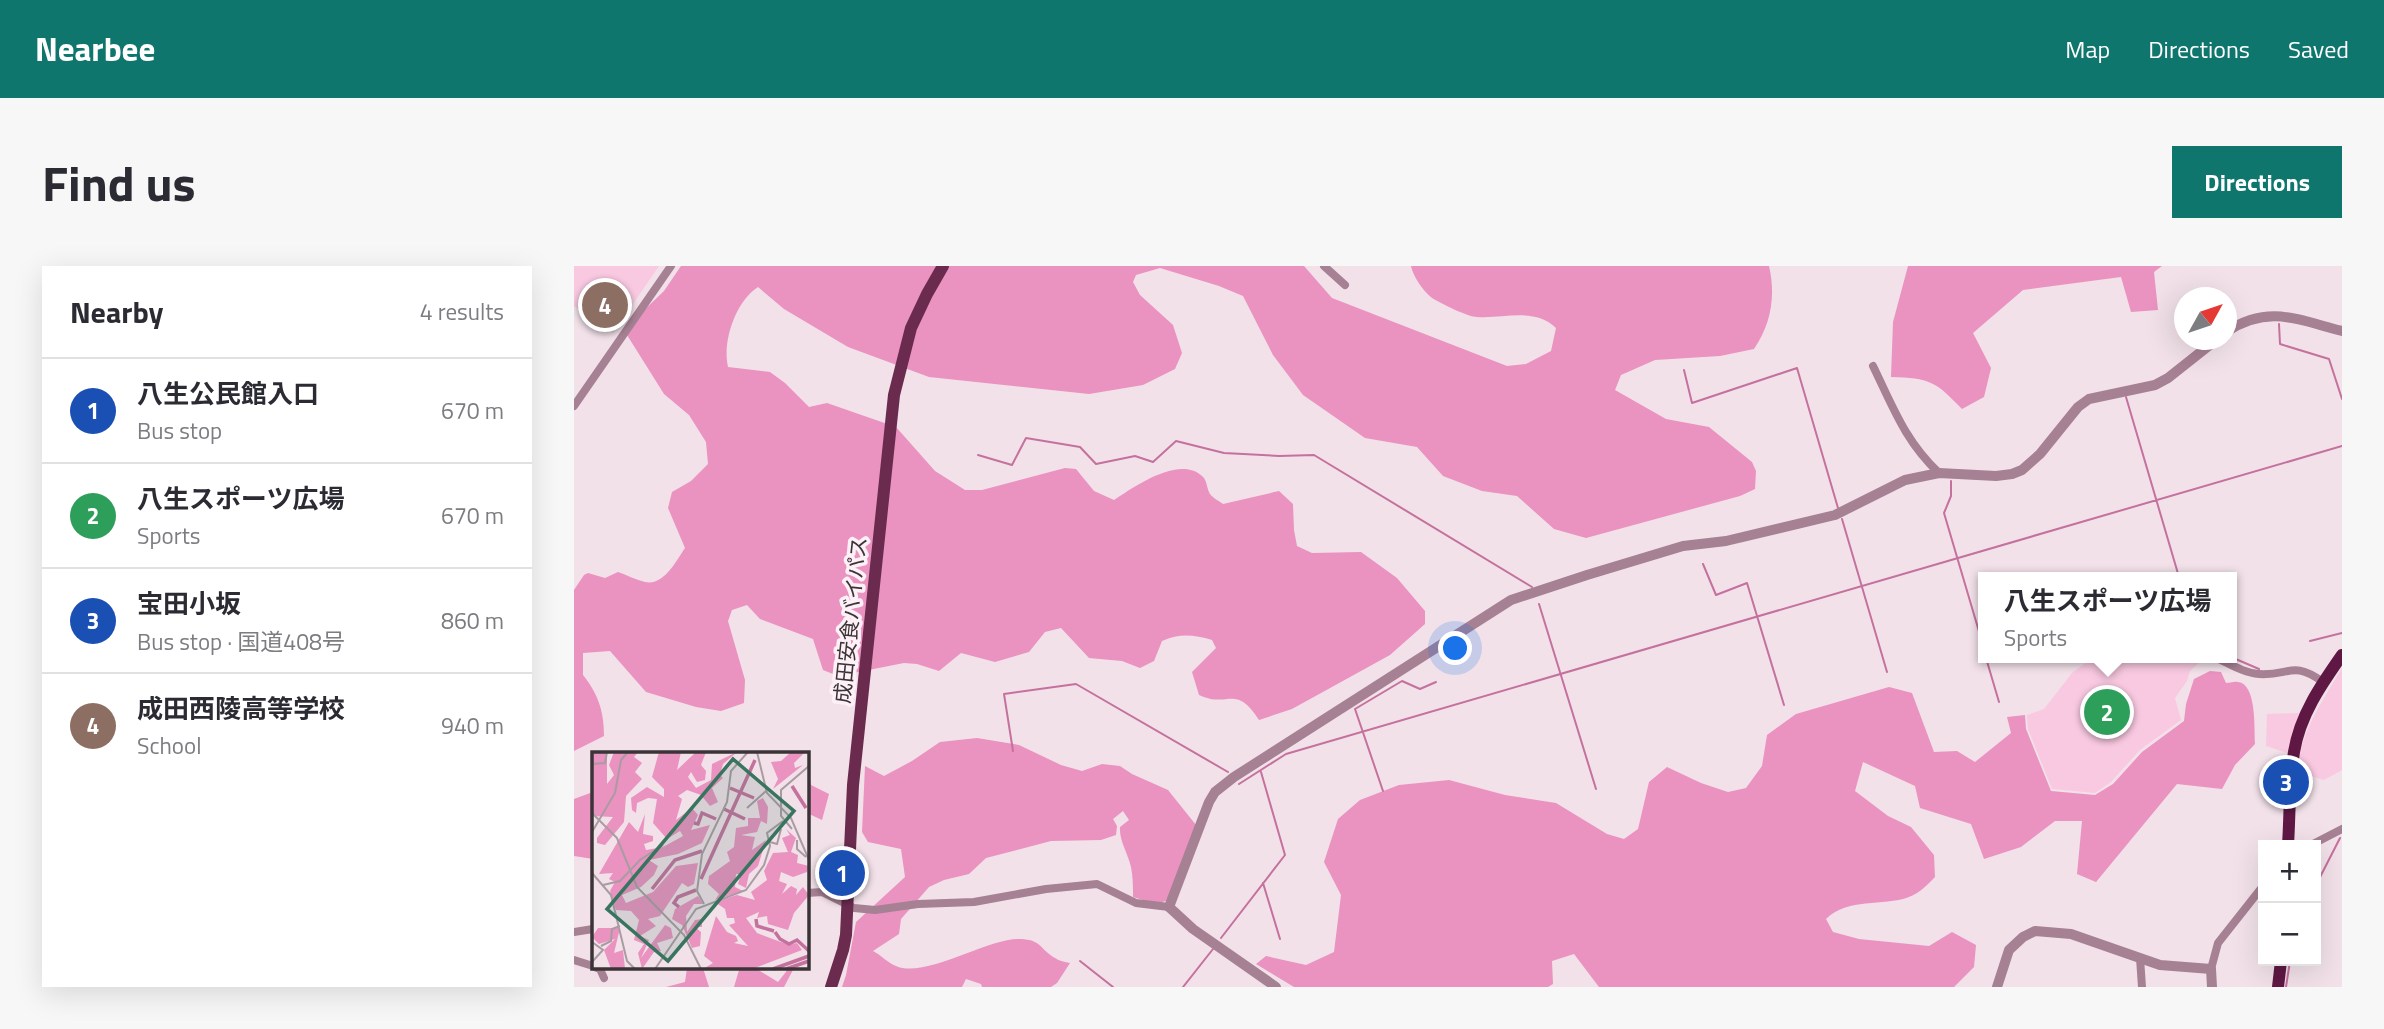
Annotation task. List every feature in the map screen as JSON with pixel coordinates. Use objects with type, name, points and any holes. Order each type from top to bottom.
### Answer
[{"type":"highway","points":[[2288,840],[2294,752],[2304,719],[2323,682],[2341,659]]},
{"type":"highway","points":[[2278,987],[2280,966]]},
{"type":"main road","name":"成田安食バイパス","points":[[831,987],[844,950],[855,760],[897,377],[911,328],[943,266]]},
{"type":"street","points":[[574,406],[671,266]]},
{"type":"street","points":[[1324,266],[1345,285]]},
{"type":"street","points":[[2237,324],[2267,315],[2291,316],[2342,331]]},
{"type":"street","points":[[1169,907],[1209,802],[1222,786],[1511,600],[1683,547],[1726,541],[1835,515],[1905,480],[1939,473],[1996,476],[2012,474],[2022,470],[2040,454],[2078,407],[2089,399],[2155,385],[2203,350]]},
{"type":"street","points":[[1873,366],[1908,436],[1920,455],[1939,473]]},
{"type":"street","points":[[2228,663],[2249,673],[2299,669],[2323,682]]},
{"type":"street","points":[[2321,840],[2342,829]]},
{"type":"street","points":[[808,893],[822,892],[861,910],[884,910],[918,904],[974,902],[1046,889],[1097,884],[1136,903],[1169,907],[1193,929],[1276,987]]},
{"type":"street","points":[[2212,987],[2211,969],[2218,943],[2258,892]]},
{"type":"street","points":[[574,932],[592,929]]},
{"type":"street","points":[[1997,987],[2009,950],[2022,937],[2035,931],[2071,934],[2160,965],[2211,969]]},
{"type":"street","points":[[2140,958],[2142,987]]},
{"type":"street","points":[[574,960],[592,966]]},
{"type":"street","points":[[600,970],[604,978]]},
{"type":"shaded area","points":[[574,266],[659,266],[613,333],[574,306]]},
{"type":"shaded area","points":[[681,266],[1304,266],[1332,298],[1507,366],[1526,364],[1551,351],[1556,328],[1539,318],[1529,316],[1477,317],[1461,312],[1432,298],[1416,279],[1411,266],[1769,266],[1772,299],[1768,320],[1754,349],[1720,356],[1655,360],[1621,375],[1615,390],[1666,419],[1709,427],[1752,462],[1756,471],[1755,489],[1740,496],[1586,538],[1554,529],[1517,496],[1482,491],[1443,476],[1417,447],[1365,438],[1303,395],[1273,355],[1243,296],[1160,268],[1136,275],[1133,282],[1140,295],[1173,325],[1182,353],[1175,369],[1143,385],[1089,394],[929,377],[848,347],[784,309],[758,287],[743,302],[733,322],[727,346],[728,367],[770,372],[809,407],[827,403],[896,427],[935,471],[965,490],[982,490],[1065,468],[1076,469],[1094,491],[1114,500],[1159,474],[1184,469],[1195,471],[1204,478],[1210,494],[1223,504],[1279,491],[1293,504],[1297,546],[1312,553],[1361,552],[1397,578],[1425,611],[1425,624],[1390,655],[1292,709],[1259,720],[1244,702],[1209,699],[1199,695],[1192,672],[1216,648],[1212,640],[1205,638],[1181,636],[1162,641],[1154,661],[1140,668],[1122,661],[1089,658],[1061,628],[1045,632],[1029,652],[995,662],[961,653],[939,671],[904,663],[838,676],[823,670],[813,639],[760,619],[747,605],[732,610],[728,621],[745,680],[744,703],[721,711],[696,707],[646,692],[610,651],[583,653],[583,675],[599,703],[604,736],[574,751],[574,590],[588,573],[605,578],[618,572],[645,582],[652,582],[664,576],[685,548],[668,508],[672,492],[691,481],[708,464],[706,442],[689,415],[664,394],[627,335],[638,316],[664,291]]},
{"type":"shaded area","points":[[1908,266],[2162,266],[2154,272],[2158,310],[2131,312],[2121,277],[2023,290],[1973,333],[1991,368],[1984,397],[1962,409],[1945,392],[1931,383],[1915,378],[1891,377],[1893,322]]},
{"type":"shaded area","points":[[2085,663],[2199,663],[2190,671],[2187,681],[2175,698],[2181,720],[2140,750],[2111,782],[2095,793],[2052,789],[2028,729],[2027,715],[2044,709],[2072,673]]},
{"type":"shaded area","points":[[2342,668],[2342,770],[2324,780],[2300,773],[2299,761],[2306,733]]},
{"type":"shaded area","points":[[2210,671],[2221,672],[2226,683],[2238,682],[2249,690],[2255,744],[2235,765],[2222,789],[2177,784],[2096,882],[2077,874],[2082,821],[2055,821],[2021,847],[1984,859],[1971,824],[1920,808],[1915,786],[1863,762],[1855,791],[1888,816],[1911,827],[1934,855],[1935,877],[1909,897],[1855,905],[1835,912],[1826,919],[1833,932],[1859,939],[1929,946],[1952,932],[1976,945],[1974,967],[1954,987],[1599,987],[1574,954],[1552,961],[1553,984],[1548,987],[1294,987],[1256,964],[1266,956],[1306,965],[1334,952],[1341,895],[1324,862],[1338,819],[1360,800],[1399,785],[1449,780],[1505,795],[1556,803],[1607,834],[1624,839],[1638,829],[1649,782],[1667,767],[1728,792],[1746,788],[1762,766],[1767,735],[1796,714],[1889,687],[1912,693],[1934,752],[1957,751],[1975,762],[2011,733],[2007,717],[2025,715],[2026,729],[2051,791],[2095,795],[2113,784],[2142,752],[2184,721],[2194,679]]},
{"type":"shaded area","points":[[2299,713],[2290,754],[2266,746],[2267,714]]},
{"type":"shaded area","points":[[977,738],[1019,745],[1061,765],[1082,771],[1102,764],[1120,766],[1168,790],[1196,825],[1169,900],[1156,904],[1133,897],[1131,867],[1120,832],[1120,827],[1129,820],[1123,811],[1113,819],[1117,826],[1116,835],[1101,840],[1051,841],[986,858],[969,874],[929,887],[901,919],[899,934],[873,951],[893,965],[908,969],[939,963],[1005,941],[1032,941],[1057,959],[1070,963],[1057,983],[1051,987],[982,987],[981,984],[966,979],[962,987],[842,987],[856,922],[905,877],[901,849],[868,842],[862,832],[865,766],[884,776],[940,742]]},
{"type":"shaded area","points":[[808,772],[811,785],[829,794],[822,820],[808,813]]},
{"type":"shaded area","points":[[592,792],[592,859],[574,856],[574,799]]},
{"type":"shaded area","points":[[687,970],[704,970],[709,987],[666,987],[685,982]]},
{"type":"shaded area","points":[[739,970],[758,970],[778,982],[787,970],[793,970],[784,987],[734,987]]},
{"type":"waterway","points":[[2279,324],[2280,344],[2329,359],[2342,399]]},
{"type":"waterway","points":[[1684,370],[1692,403],[1797,368],[1838,508]]},
{"type":"waterway","points":[[2126,397],[2178,572]]},
{"type":"waterway","points":[[978,455],[1012,465],[1026,438],[1080,447],[1096,464],[1135,456],[1153,462],[1176,441],[1224,453],[1314,455],[1532,587]]},
{"type":"waterway","points":[[1239,784],[1286,754],[2342,446]]},
{"type":"waterway","points":[[1951,481],[1951,496],[1944,513],[1978,628]]},
{"type":"waterway","points":[[1842,519],[1887,672]]},
{"type":"waterway","points":[[1703,564],[1716,595],[1747,583],[1784,705]]},
{"type":"waterway","points":[[1539,604],[1596,789]]},
{"type":"waterway","points":[[2310,641],[2342,633]]},
{"type":"waterway","points":[[2237,660],[2259,669]]},
{"type":"waterway","points":[[1987,663],[1999,702]]},
{"type":"waterway","points":[[1383,791],[1355,709],[1402,681],[1420,689],[1436,682]]},
{"type":"waterway","points":[[1013,751],[1004,694],[1076,684],[1228,772]]},
{"type":"waterway","points":[[1221,938],[1285,855],[1261,772]]},
{"type":"waterway","points":[[2321,875],[2340,838]]},
{"type":"waterway","points":[[1263,883],[1280,939]]},
{"type":"waterway","points":[[1183,987],[1213,949]]},
{"type":"waterway","points":[[1080,961],[1113,987]]},
{"type":"waterway","points":[[2286,987],[2289,966]]},
{"type":"place","name":"成田西陵高等学校","points":[[605,305]]},
{"type":"place","name":"八生スポーツ広場","points":[[2107,712]]},
{"type":"place","name":"宝田小坂","points":[[2286,782]]},
{"type":"place","name":"八生公民館入口","points":[[842,873]]}]
